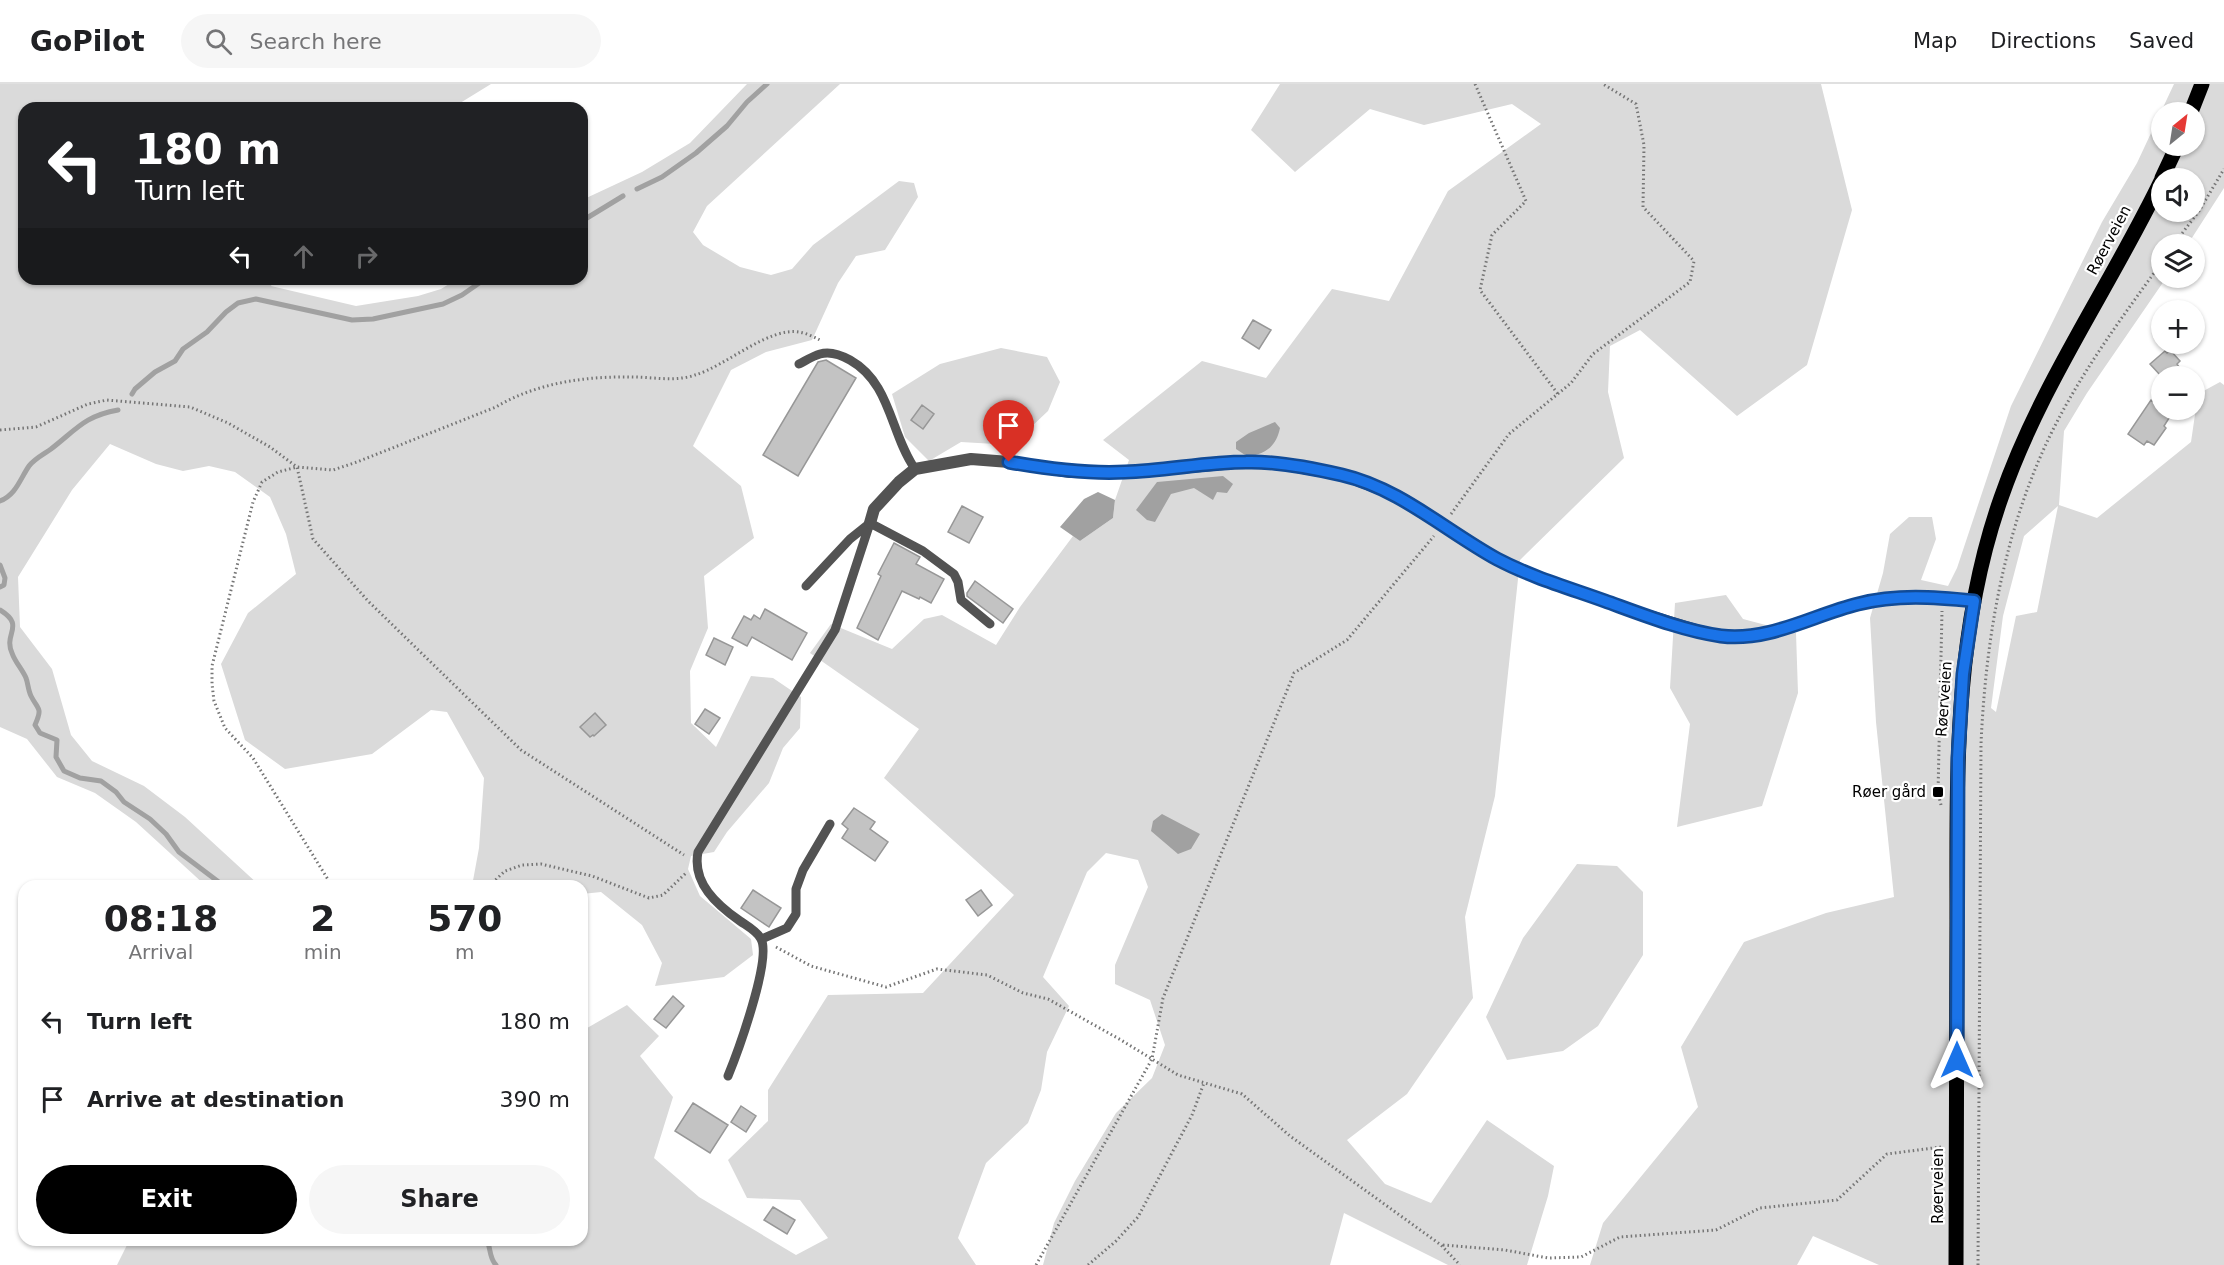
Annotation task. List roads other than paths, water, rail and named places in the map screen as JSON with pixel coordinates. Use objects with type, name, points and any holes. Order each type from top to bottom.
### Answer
[{"type":"main road","points":[[2195,102],[2202,84]]},
{"type":"main road","name":"Røerveien","points":[[1956,1265],[1958,758],[1963,674],[1974,601],[1988,538],[2000,499],[2031,423],[2151,199]]},
{"type":"street","points":[[870,523],[874,509],[899,482],[915,469],[971,459],[1009,462],[1070,472],[1124,472],[1246,462],[1286,465],[1343,475],[1385,491],[1497,559],[1526,573],[1630,610],[1708,634],[1737,638],[1772,632]]},
{"type":"lane","points":[[799,364],[820,354],[838,354],[864,369],[879,386],[902,446],[915,469]]},
{"type":"lane","points":[[807,586],[850,539],[870,523]]},
{"type":"lane","points":[[870,523],[923,551],[954,574],[962,600],[990,624]]},
{"type":"lane","points":[[762,939],[712,898],[700,880],[696,863],[698,852],[835,630],[870,523]]},
{"type":"lane","points":[[1772,632],[1855,604],[1881,598],[1943,598],[1974,601]]},
{"type":"lane","points":[[762,939],[787,928],[796,914],[796,889],[803,870],[830,824]]},
{"type":"lane","points":[[728,1076],[740,1047],[754,998],[762,954],[762,939]]},
{"type":"waterway","points":[[637,189],[662,177],[696,153],[727,126],[747,102],[767,84]]},
{"type":"waterway","points":[[588,217],[623,196]]},
{"type":"waterway","points":[[132,394],[155,372],[175,361],[183,349],[207,332],[238,303],[256,299],[352,320],[373,319],[443,304],[476,285]]},
{"type":"waterway","points":[[0,501],[14,491],[29,466],[36,459],[88,420],[118,410]]},
{"type":"waterway","points":[[0,565],[5,578],[4,585],[0,587]]},
{"type":"waterway","points":[[0,610],[12,621],[10,640],[12,653],[39,709],[35,725],[40,733],[57,740],[56,757],[64,771],[80,778],[101,781],[116,792],[124,802],[150,819],[166,834],[179,852],[216,880]]},
{"type":"waterway","points":[[489,1246],[496,1265]]},
{"type":"place","name":"Røer gård","points":[[1938,792]]}]
